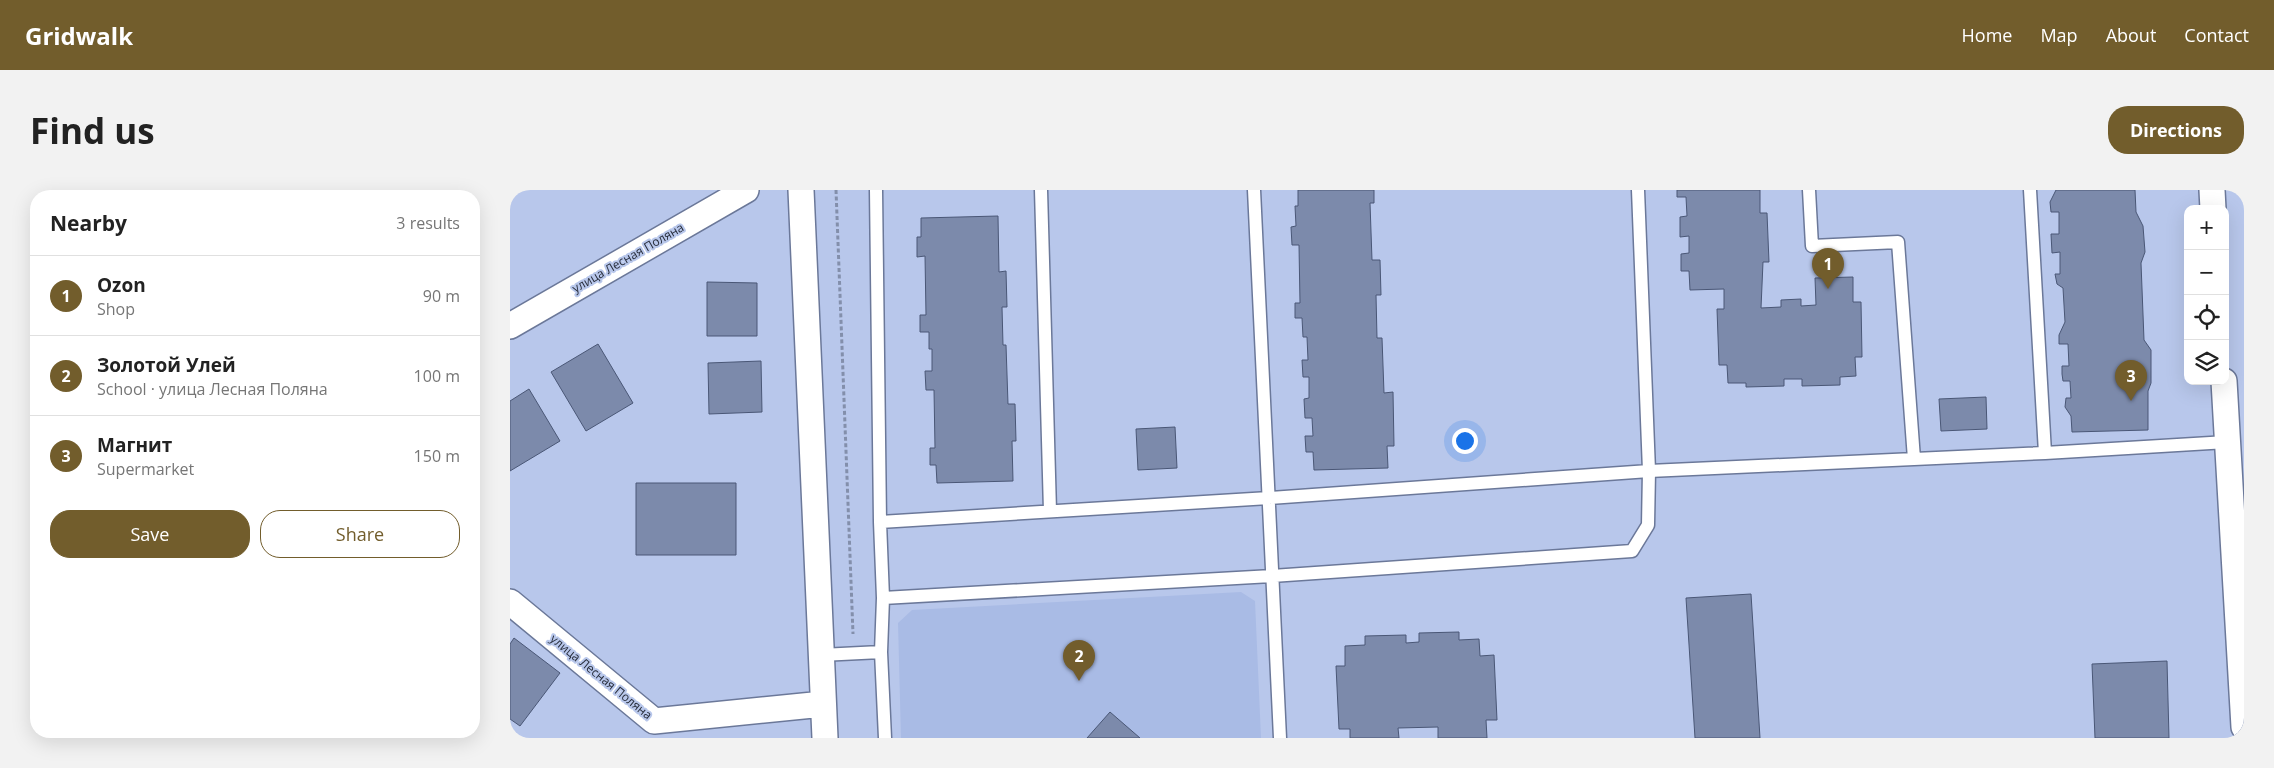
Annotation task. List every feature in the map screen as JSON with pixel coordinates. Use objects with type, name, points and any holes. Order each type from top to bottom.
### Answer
[{"type":"street","name":"улица Лесная Поляна","points":[[510,326],[746,190]]},
{"type":"street","points":[[801,190],[824,738]]},
{"type":"street","points":[[2212,190],[2214,205]]},
{"type":"street","points":[[2224,385],[2227,442],[2236,476],[2244,727]]},
{"type":"street","name":"улица Лесная Поляна","points":[[510,602],[654,721],[823,704]]},
{"type":"lane","points":[[876,190],[880,522],[883,598],[881,652],[885,738]]},
{"type":"lane","points":[[1041,190],[1050,512]]},
{"type":"lane","points":[[1254,190],[1280,738]]},
{"type":"lane","points":[[883,598],[1272,576],[1632,551],[1648,525],[1649,471],[1638,190]]},
{"type":"lane","points":[[1809,190],[1812,246],[1898,242],[1914,459]]},
{"type":"lane","points":[[2030,190],[2045,453]]},
{"type":"lane","points":[[880,522],[1269,498],[1649,471],[2045,453],[2227,442]]},
{"type":"lane","points":[[821,655],[881,652]]},
{"type":"path","points":[[836,190],[854,653]]},
{"type":"shaded area","points":[[1241,592],[1255,601],[1261,738],[901,738],[898,623],[912,610]]},
{"type":"building","points":[[1298,190],[1374,190],[1374,203],[1370,203],[1372,260],[1380,260],[1381,295],[1376,295],[1377,338],[1382,338],[1384,393],[1393,392],[1394,446],[1387,446],[1388,468],[1314,470],[1313,452],[1306,452],[1305,436],[1313,436],[1312,418],[1305,418],[1304,399],[1309,398],[1309,377],[1303,377],[1302,360],[1308,360],[1307,337],[1303,337],[1302,318],[1295,318],[1295,303],[1300,303],[1299,245],[1292,245],[1291,227],[1296,226],[1295,206],[1298,206]]},
{"type":"building","points":[[1677,190],[1760,190],[1760,213],[1767,213],[1769,262],[1763,262],[1761,308],[1781,307],[1781,300],[1801,299],[1801,306],[1816,305],[1815,278],[1853,277],[1853,302],[1861,302],[1862,357],[1855,357],[1856,376],[1840,377],[1840,385],[1802,386],[1802,379],[1784,379],[1784,386],[1746,387],[1746,383],[1728,383],[1727,365],[1719,365],[1717,309],[1724,309],[1724,289],[1690,290],[1689,271],[1681,271],[1681,254],[1689,253],[1689,236],[1680,237],[1680,217],[1687,216],[1686,197],[1677,197]]},
{"type":"building","points":[[2056,190],[2135,190],[2136,212],[2143,226],[2145,252],[2141,263],[2144,340],[2151,350],[2148,430],[2072,432],[2071,416],[2065,407],[2066,398],[2071,398],[2070,381],[2063,381],[2062,374],[2062,366],[2069,366],[2068,344],[2059,344],[2059,335],[2065,322],[2063,288],[2057,284],[2055,274],[2060,274],[2060,252],[2052,253],[2051,234],[2059,234],[2059,212],[2051,212],[2050,202]]},
{"type":"building","points":[[998,216],[999,272],[1006,271],[1007,307],[1002,307],[1003,345],[1006,345],[1008,404],[1015,404],[1016,441],[1012,441],[1013,481],[937,483],[936,465],[930,465],[930,448],[935,448],[934,390],[926,390],[925,371],[932,371],[932,349],[929,349],[929,332],[920,332],[920,315],[926,315],[925,256],[917,257],[917,237],[921,237],[921,218]]},
{"type":"building","points":[[707,282],[757,283],[757,336],[707,336]]},
{"type":"building","points":[[598,344],[633,403],[586,431],[551,372]]},
{"type":"building","points":[[761,361],[762,412],[709,414],[708,363]]},
{"type":"building","points":[[529,389],[560,441],[510,471],[510,401]]},
{"type":"building","points":[[1986,397],[1987,429],[1941,431],[1939,399]]},
{"type":"building","points":[[1175,427],[1177,468],[1138,470],[1136,429]]},
{"type":"building","points":[[636,483],[736,483],[736,555],[636,555]]},
{"type":"building","points":[[1751,594],[1760,738],[1695,738],[1686,598]]},
{"type":"building","points":[[1459,632],[1459,640],[1479,639],[1480,656],[1494,655],[1497,720],[1486,720],[1487,738],[1438,738],[1438,727],[1398,728],[1399,738],[1350,738],[1350,729],[1339,729],[1336,666],[1345,666],[1345,646],[1365,645],[1365,636],[1406,635],[1406,643],[1419,642],[1419,633]]},
{"type":"building","points":[[514,638],[560,673],[520,726],[510,719],[510,644]]},
{"type":"building","points":[[2167,661],[2169,738],[2095,738],[2092,664]]},
{"type":"building","points":[[1110,712],[1140,738],[1087,738]]},
{"type":"place","name":"Ozon","points":[[1828,289]]},
{"type":"place","name":"Магнит","points":[[2131,401]]},
{"type":"place","name":"Золотой Улей","points":[[1079,681]]}]
